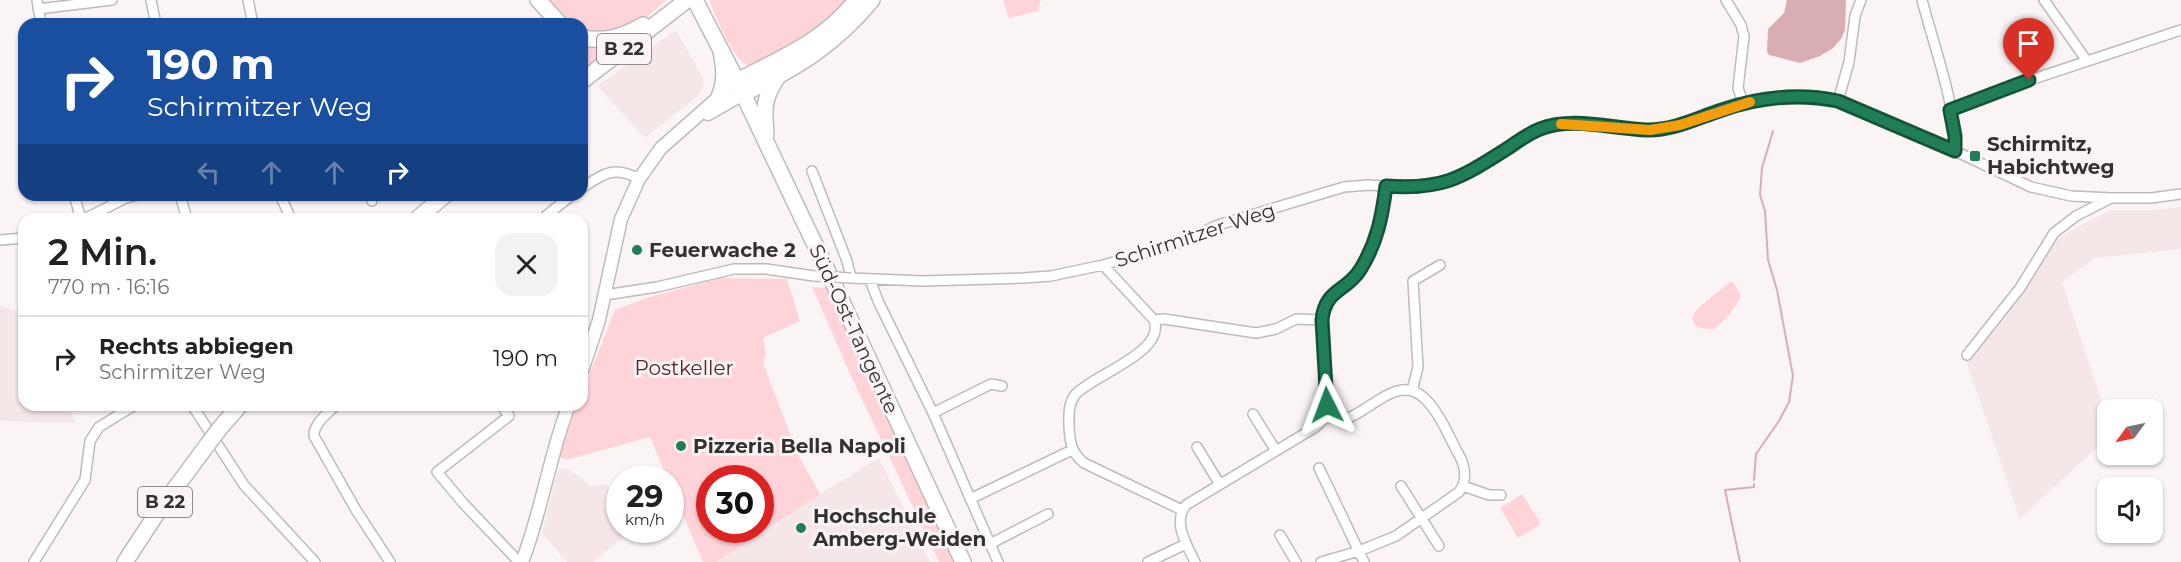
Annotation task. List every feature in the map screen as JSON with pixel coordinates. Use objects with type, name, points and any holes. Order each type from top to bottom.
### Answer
[{"type":"main road","points":[[537,0],[547,18]]},
{"type":"main road","points":[[537,0],[554,18]]},
{"type":"main road","name":"Süd-Ost-Tangente","points":[[695,0],[740,88],[963,562]]},
{"type":"main road","points":[[740,88],[808,44],[835,23],[856,0]]},
{"type":"main road","points":[[740,88],[778,77],[818,53],[834,40],[872,0]]},
{"type":"main road","name":"B 22","points":[[588,39],[605,41],[617,38],[676,9]]},
{"type":"main road","name":"B 22","points":[[588,76],[676,9]]},
{"type":"main road","points":[[766,143],[765,102],[768,92],[778,77]]},
{"type":"main road","points":[[424,213],[438,201]]},
{"type":"main road","name":"B 22","points":[[125,562],[159,510],[235,411]]},
{"type":"street","points":[[38,4],[112,0]]},
{"type":"street","points":[[151,0],[155,18]]},
{"type":"street","points":[[248,0],[252,18]]},
{"type":"street","points":[[1726,0],[1741,25],[1744,36],[1738,88],[1743,103],[1793,96],[1838,101],[1955,151],[2031,187],[2071,196],[2151,198],[2181,194]]},
{"type":"street","points":[[1838,101],[1849,62],[1855,16],[1861,0]]},
{"type":"street","points":[[1922,0],[1950,110],[1955,136],[1955,151]]},
{"type":"street","points":[[2043,0],[2087,61]]},
{"type":"street","points":[[1950,110],[1991,93],[2181,30]]},
{"type":"street","points":[[716,99],[722,85],[723,73],[718,44]]},
{"type":"street","points":[[588,354],[605,295],[621,219],[639,179],[661,148],[681,129],[716,99],[740,88]]},
{"type":"street","points":[[681,129],[740,88]]},
{"type":"street","name":"Schirmitzer Weg","points":[[605,295],[657,287],[734,269],[766,269],[814,276],[870,280],[923,281],[1051,276],[1103,265],[1177,244],[1218,225],[1344,187],[1368,184],[1417,188],[1450,181],[1539,129],[1564,124],[1650,130],[1680,125],[1743,103]]},
{"type":"street","points":[[588,184],[613,171],[622,171],[639,179]]},
{"type":"street","points":[[812,171],[847,261],[851,279]]},
{"type":"street","points":[[1195,562],[1182,534],[1182,510],[1191,501],[1219,483],[1322,422],[1327,399],[1322,320],[1326,301],[1359,271],[1372,248],[1381,222],[1386,186]]},
{"type":"street","points":[[1967,355],[2020,288],[2054,232],[2076,216],[2111,198]]},
{"type":"street","points":[[95,213],[120,201]]},
{"type":"street","points":[[550,213],[564,201]]},
{"type":"street","points":[[0,240],[18,238]]},
{"type":"street","points":[[1103,265],[1154,320],[1157,327],[1155,335],[1145,348],[1076,394],[1069,411],[1070,444],[1072,450],[1084,463],[1182,510]]},
{"type":"street","points":[[1412,391],[1419,367],[1413,281],[1440,265]]},
{"type":"street","points":[[870,280],[933,413],[998,562]]},
{"type":"street","points":[[1154,320],[1164,319],[1256,333],[1276,329],[1296,319],[1322,320]]},
{"type":"street","points":[[933,413],[991,384],[1002,386]]},
{"type":"street","points":[[1321,562],[1359,551],[1396,536],[1463,486],[1465,468],[1427,401],[1422,395],[1412,391],[1399,390],[1389,394],[1348,418],[1325,416]]},
{"type":"street","points":[[34,562],[85,480],[90,441],[99,427],[123,411]]},
{"type":"street","points":[[196,411],[244,485],[315,562]]},
{"type":"street","points":[[330,411],[313,430],[314,436],[356,510],[390,562]]},
{"type":"street","points":[[505,411],[509,416],[437,472],[463,503],[521,562],[532,532],[558,433],[567,411]]},
{"type":"street","points":[[1253,414],[1276,451]]},
{"type":"street","points":[[1197,447],[1219,483]]},
{"type":"street","points":[[970,499],[1072,450]]},
{"type":"street","points":[[1319,468],[1364,562]]},
{"type":"street","points":[[1401,486],[1439,546]]},
{"type":"street","points":[[1463,486],[1489,495],[1501,495]]},
{"type":"street","points":[[990,544],[1048,514]]},
{"type":"street","points":[[1280,535],[1296,562]]},
{"type":"street","points":[[1148,562],[1186,544]]},
{"type":"shaded area","points":[[1787,0],[1846,0],[1845,30],[1841,39],[1833,48],[1820,56],[1800,63],[1769,55],[1767,52],[1768,29],[1784,13]]},
{"type":"shaded area","points":[[676,30],[704,80],[702,89],[698,96],[645,138],[597,86]]},
{"type":"shaded area","points":[[2181,207],[2181,249],[2095,258],[2062,282],[2101,399],[2097,399],[2097,447],[2020,519],[1964,355],[2043,249],[2111,210],[2155,210]]},
{"type":"shaded area","points":[[0,306],[18,311],[18,411],[71,411],[76,423],[0,421]]},
{"type":"shaded area","points":[[879,458],[930,562],[717,562],[746,543],[774,543],[774,524]]},
{"type":"shaded area","points":[[558,469],[569,469],[592,487],[606,484],[606,543],[616,543],[594,562],[567,562],[542,534]]},
{"type":"green space","points":[[548,0],[666,0],[641,22],[611,36],[588,33],[588,18],[561,18]]},
{"type":"green space","points":[[709,0],[852,0],[813,37],[750,67],[743,63],[731,47]]},
{"type":"green space","points":[[1003,0],[1041,0],[1038,11],[1009,18]]},
{"type":"green space","points":[[627,40],[588,71],[588,41]]},
{"type":"green space","name":"Postkeller","points":[[721,278],[787,279],[800,321],[763,338],[766,354],[763,363],[798,455],[820,494],[774,524],[774,465],[696,465],[696,543],[746,543],[717,562],[703,562],[684,517],[684,465],[662,465],[650,437],[570,459],[559,458],[575,411],[588,411],[588,378],[615,310],[646,298]]},
{"type":"green space","points":[[1733,282],[1741,296],[1733,310],[1714,329],[1697,326],[1692,317],[1698,308]]},
{"type":"green space","points":[[812,287],[828,288],[956,562],[939,562],[850,374]]},
{"type":"green space","points":[[1522,494],[1541,524],[1518,538],[1500,508]]},
{"type":"waterway","points":[[1754,480],[1756,454],[1789,402],[1793,376],[1777,290],[1768,260],[1765,211],[1760,195],[1762,168],[1773,131]]},
{"type":"waterway","points":[[1740,562],[1725,490],[1754,487],[1754,484]]},
{"type":"slow traffic","points":[[1561,124],[1650,130],[1680,125],[1750,102]]},
{"type":"place","name":"Schirmitz, Habichtweg","points":[[1975,156]]},
{"type":"place","name":"Feuerwache 2","points":[[637,250]]},
{"type":"place","name":"Pizzeria Bella Napoli","points":[[681,446]]},
{"type":"place","name":"Hochschule Amberg-Weiden","points":[[801,528]]},
{"type":"route","points":[[1327,405],[1323,309],[1326,301],[1359,271],[1372,248],[1381,222],[1386,186],[1417,188],[1456,179],[1539,129],[1550,126],[1576,124],[1650,130],[1680,125],[1743,103],[1793,96],[1838,101],[1955,151],[1955,136],[1950,110],[2029,80]]}]
